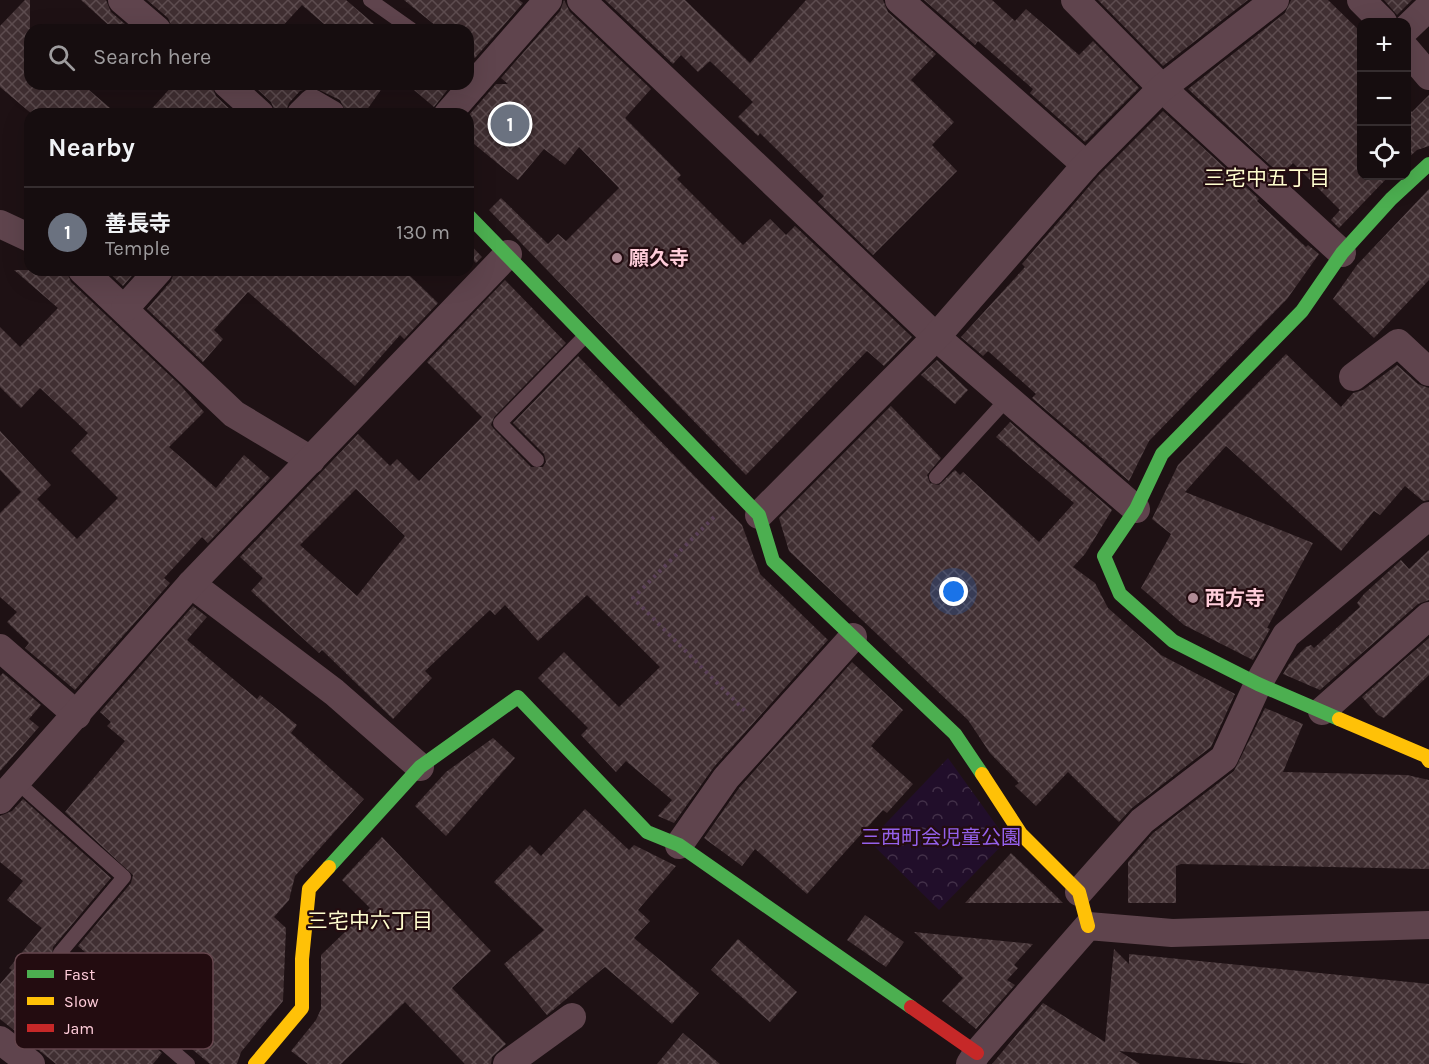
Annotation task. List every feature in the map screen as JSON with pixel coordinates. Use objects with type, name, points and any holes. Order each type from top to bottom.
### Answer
[{"type":"street","points":[[122,0],[150,24]]},
{"type":"street","points":[[474,84],[548,0]]},
{"type":"street","points":[[581,0],[936,337],[1136,509]]},
{"type":"street","points":[[899,0],[1086,165]]},
{"type":"street","points":[[1075,0],[1162,88],[1342,253]]},
{"type":"street","points":[[759,515],[936,337],[1086,165],[1162,88],[1275,0]]},
{"type":"street","points":[[1361,0],[1379,18]]},
{"type":"street","points":[[1411,25],[1429,7]]},
{"type":"street","points":[[1411,54],[1429,76]]},
{"type":"street","points":[[233,90],[254,108]]},
{"type":"street","points":[[453,108],[469,90]]},
{"type":"street","points":[[307,108],[312,103],[321,108]]},
{"type":"street","points":[[1429,164],[1390,199],[1342,253],[1302,310],[1162,454],[1136,509],[1104,555],[1120,594],[1173,641],[1258,684],[1426,756],[1429,761]]},
{"type":"street","points":[[474,221],[759,515],[773,561],[955,734],[1021,834],[1079,892],[1088,926]]},
{"type":"street","points":[[0,224],[24,235]]},
{"type":"street","points":[[8,791],[191,584],[508,254]]},
{"type":"street","points":[[89,276],[234,414],[311,460]]},
{"type":"street","points":[[125,308],[154,276]]},
{"type":"street","points":[[1353,377],[1398,343],[1429,372]]},
{"type":"street","points":[[1079,892],[1142,821],[1224,758],[1258,684],[1286,635],[1429,516]]},
{"type":"street","points":[[191,584],[334,692],[420,767]]},
{"type":"street","points":[[1322,711],[1429,616]]},
{"type":"street","points":[[679,845],[726,778],[853,637]]},
{"type":"street","points":[[0,648],[77,715]]},
{"type":"street","points":[[255,1064],[302,1008],[302,959],[309,889],[420,767],[518,698],[646,832],[679,845],[973,1058],[1088,926]]},
{"type":"street","points":[[1088,926],[1172,933],[1429,925]]},
{"type":"street","points":[[507,1064],[572,1017]]},
{"type":"street","points":[[0,1040],[23,1062]]},
{"type":"lane","points":[[377,2],[406,24]]},
{"type":"lane","points":[[537,460],[500,423],[586,336]]},
{"type":"lane","points":[[936,477],[1007,399]]},
{"type":"lane","points":[[8,791],[124,877],[60,953]]},
{"type":"lane","points":[[171,1049],[188,1064]]},
{"type":"path","points":[[738,493],[633,598],[766,733]]},
{"type":"green space","name":"三西町会児童公園","points":[[948,758],[1007,840],[939,910],[869,841]]},
{"type":"building","points":[[25,0],[30,0],[30,24],[24,24],[24,90],[89,90],[110,108],[25,108],[0,87],[0,26]]},
{"type":"building","points":[[81,0],[106,0],[111,12],[125,24],[107,24]]},
{"type":"building","points":[[147,0],[346,0],[374,24],[324,24],[302,5],[285,24],[170,24],[168,18]]},
{"type":"building","points":[[404,0],[519,0],[523,3],[475,58],[474,24],[434,24]]},
{"type":"building","points":[[564,0],[570,12],[651,89],[625,118],[681,175],[677,179],[743,245],[770,219],[786,235],[795,226],[912,337],[884,366],[867,351],[746,475],[489,210],[501,198],[548,244],[558,234],[566,241],[619,188],[579,147],[565,165],[544,149],[518,180],[474,144],[474,109],[496,84],[508,84],[501,78],[560,11]]},
{"type":"building","points":[[605,0],[685,0],[750,63],[806,0],[883,0],[888,12],[936,54],[911,80],[954,122],[932,145],[957,171],[873,255],[818,202],[824,196],[760,133],[758,136],[738,117],[753,102],[710,61],[698,72],[681,55],[673,64]]},
{"type":"building","points":[[924,0],[992,0],[1015,21],[1026,9],[1079,55],[1093,41],[1139,88],[1085,142],[1030,93],[1033,89],[978,41],[975,45]]},
{"type":"building","points":[[1098,0],[1248,0],[1163,66]]},
{"type":"building","points":[[1291,0],[1328,0],[1357,28],[1357,180],[1385,180],[1339,228],[1331,220],[1340,210],[1293,163],[1281,175],[1188,89],[1285,13]]},
{"type":"building","points":[[1384,0],[1412,0],[1397,15]]},
{"type":"building","points":[[169,90],[214,90],[216,96],[229,108],[152,108]]},
{"type":"building","points":[[258,90],[303,90],[289,103],[287,108],[274,108],[271,102]]},
{"type":"building","points":[[319,90],[381,90],[368,108],[344,108],[340,100]]},
{"type":"building","points":[[414,90],[447,90],[434,107]]},
{"type":"building","points":[[1429,95],[1429,146],[1417,150],[1411,155],[1411,111]]},
{"type":"building","points":[[1163,111],[1259,199],[1257,201],[1306,247],[1308,245],[1319,254],[1287,299],[1149,441],[1129,481],[1032,398],[1036,394],[988,351],[983,356],[961,337],[1025,267],[1022,264],[1098,176]]},
{"type":"building","points":[[1429,189],[1429,280],[1374,338],[1333,299],[1357,265]]},
{"type":"building","points":[[474,248],[482,257],[476,263],[474,261]]},
{"type":"building","points":[[14,270],[24,270],[24,276],[68,276],[71,282],[181,386],[204,412],[169,447],[216,488],[244,455],[270,478],[208,543],[202,537],[164,578],[170,583],[75,690],[25,648],[29,643],[7,622],[17,612],[0,597],[0,513],[21,492],[0,470],[0,431],[51,485],[37,499],[77,539],[118,498],[71,451],[88,433],[40,388],[21,408],[0,387],[0,327],[20,347],[58,308]]},
{"type":"building","points":[[112,276],[132,276],[123,286]]},
{"type":"building","points":[[173,276],[410,276],[438,303],[404,339],[400,335],[355,386],[248,292],[214,330],[223,339],[203,362],[147,309]]},
{"type":"building","points":[[505,280],[566,343],[494,417],[491,425],[494,429],[531,467],[543,467],[546,462],[544,454],[513,423],[578,356],[742,525],[760,574],[828,640],[714,767],[674,823],[658,816],[672,800],[626,761],[616,772],[581,735],[588,728],[538,678],[564,652],[619,707],[660,667],[587,595],[538,641],[505,605],[495,615],[490,610],[425,671],[432,678],[393,719],[322,650],[319,653],[251,591],[263,578],[240,557],[358,434],[390,466],[397,459],[419,481],[482,417],[427,362]],"holes":[[[356,489],[405,536],[357,596],[300,545]]]},
{"type":"building","points":[[1286,354],[1341,407],[1353,393],[1363,390],[1397,365],[1418,384],[1429,388],[1429,500],[1423,501],[1405,486],[1380,515],[1374,511],[1341,551],[1226,446],[1185,492],[1313,543],[1267,628],[1270,629],[1253,660],[1184,625],[1141,588],[1171,534],[1152,519],[1178,465]]},
{"type":"building","points":[[937,360],[968,390],[955,404],[921,375]]},
{"type":"building","points":[[891,406],[941,458],[927,475],[930,483],[939,485],[955,470],[960,475],[963,472],[1039,542],[1074,503],[996,437],[1010,422],[1112,510],[1085,554],[1073,567],[1095,583],[1108,608],[1161,655],[1235,694],[1211,747],[1132,808],[1119,822],[1068,772],[1036,806],[1015,786],[1019,783],[990,753],[968,720],[789,551],[779,518]]},
{"type":"building","points":[[1429,550],[1429,600],[1418,604],[1320,690],[1283,674],[1289,664],[1306,647],[1311,645],[1314,648],[1360,607],[1357,603],[1364,594],[1401,560],[1409,569]]},
{"type":"building","points":[[193,606],[207,617],[187,640],[257,699],[260,695],[297,725],[291,733],[364,799],[295,876],[289,900],[274,917],[286,928],[283,1001],[241,1052],[237,1064],[210,1064],[192,1049],[213,1049],[213,953],[86,953],[78,946],[131,883],[133,875],[65,812],[125,741],[107,726],[111,722],[100,712]]},
{"type":"building","points":[[1429,638],[1429,675],[1384,718],[1378,715],[1362,697]]},
{"type":"building","points":[[852,662],[903,710],[871,746],[913,784],[887,813],[883,810],[807,894],[755,849],[742,866],[704,838],[739,788]]},
{"type":"building","points":[[3,673],[41,705],[29,719],[39,727],[0,771],[0,676]]},
{"type":"building","points":[[1265,708],[1303,724],[1283,772],[1407,775],[1429,780],[1429,869],[1181,864],[1176,866],[1176,903],[1128,903],[1128,862],[1153,833],[1234,771]]},
{"type":"building","points":[[493,738],[515,758],[446,836],[415,806],[446,772]]},
{"type":"building","points":[[23,799],[111,878],[53,947],[52,953],[21,953],[42,928],[7,900],[23,881],[0,862],[0,816],[12,811]]},
{"type":"building","points":[[585,809],[629,850],[634,845],[676,866],[638,910],[650,921],[634,938],[699,993],[672,1024],[605,967],[547,1015],[504,964],[544,930],[494,882],[530,845],[541,856]]},
{"type":"building","points":[[382,837],[491,951],[452,988],[506,1044],[492,1057],[491,1064],[465,1064],[405,1002],[341,1064],[308,1064],[291,1051],[316,1020],[321,1009],[321,955],[370,908],[342,880]]},
{"type":"building","points":[[1011,853],[1052,892],[1063,903],[965,903]]},
{"type":"building","points":[[865,915],[904,942],[886,967],[847,940]]},
{"type":"building","points":[[914,932],[1033,944],[1014,965],[1018,968],[1007,980],[1015,985],[976,1029],[942,1001],[963,978]]},
{"type":"building","points":[[738,939],[797,992],[770,1022],[711,970]]},
{"type":"building","points":[[1114,949],[1129,964],[1129,954],[1429,984],[1429,1064],[1250,1064],[1119,1051],[1140,1064],[992,1064],[1043,1003],[1105,1042]]},
{"type":"building","points":[[15,961],[15,1031],[0,1019],[0,984],[12,970],[9,968]]},
{"type":"building","points":[[683,1033],[720,1064],[657,1064]]},
{"type":"building","points":[[37,1049],[157,1049],[162,1053],[153,1064],[56,1064]]},
{"type":"traffic: fast","points":[[1339,719],[1258,684],[1173,641],[1120,594],[1104,556],[1136,509],[1162,454],[1302,311],[1342,253],[1391,199],[1429,164]]},
{"type":"traffic: fast","points":[[474,221],[759,515],[773,561],[955,734],[982,774]]},
{"type":"traffic: fast","points":[[329,867],[420,767],[518,697],[647,832],[679,845],[911,1007]]},
{"type":"traffic: slow","points":[[1339,719],[1426,756],[1429,761]]},
{"type":"traffic: slow","points":[[982,774],[1021,834],[1079,892],[1088,926]]},
{"type":"traffic: slow","points":[[255,1064],[302,1008],[302,959],[309,889],[329,867]]},
{"type":"traffic: jam","points":[[911,1007],[977,1053]]},
{"type":"place","name":"善長寺","points":[[510,124]]},
{"type":"place","name":"願久寺","points":[[617,258]]},
{"type":"place","name":"西方寺","points":[[1193,598]]},
{"type":"district","name":"三宅中五丁目","points":[[1267,178]]},
{"type":"district","name":"三宅中六丁目","points":[[370,921]]}]
